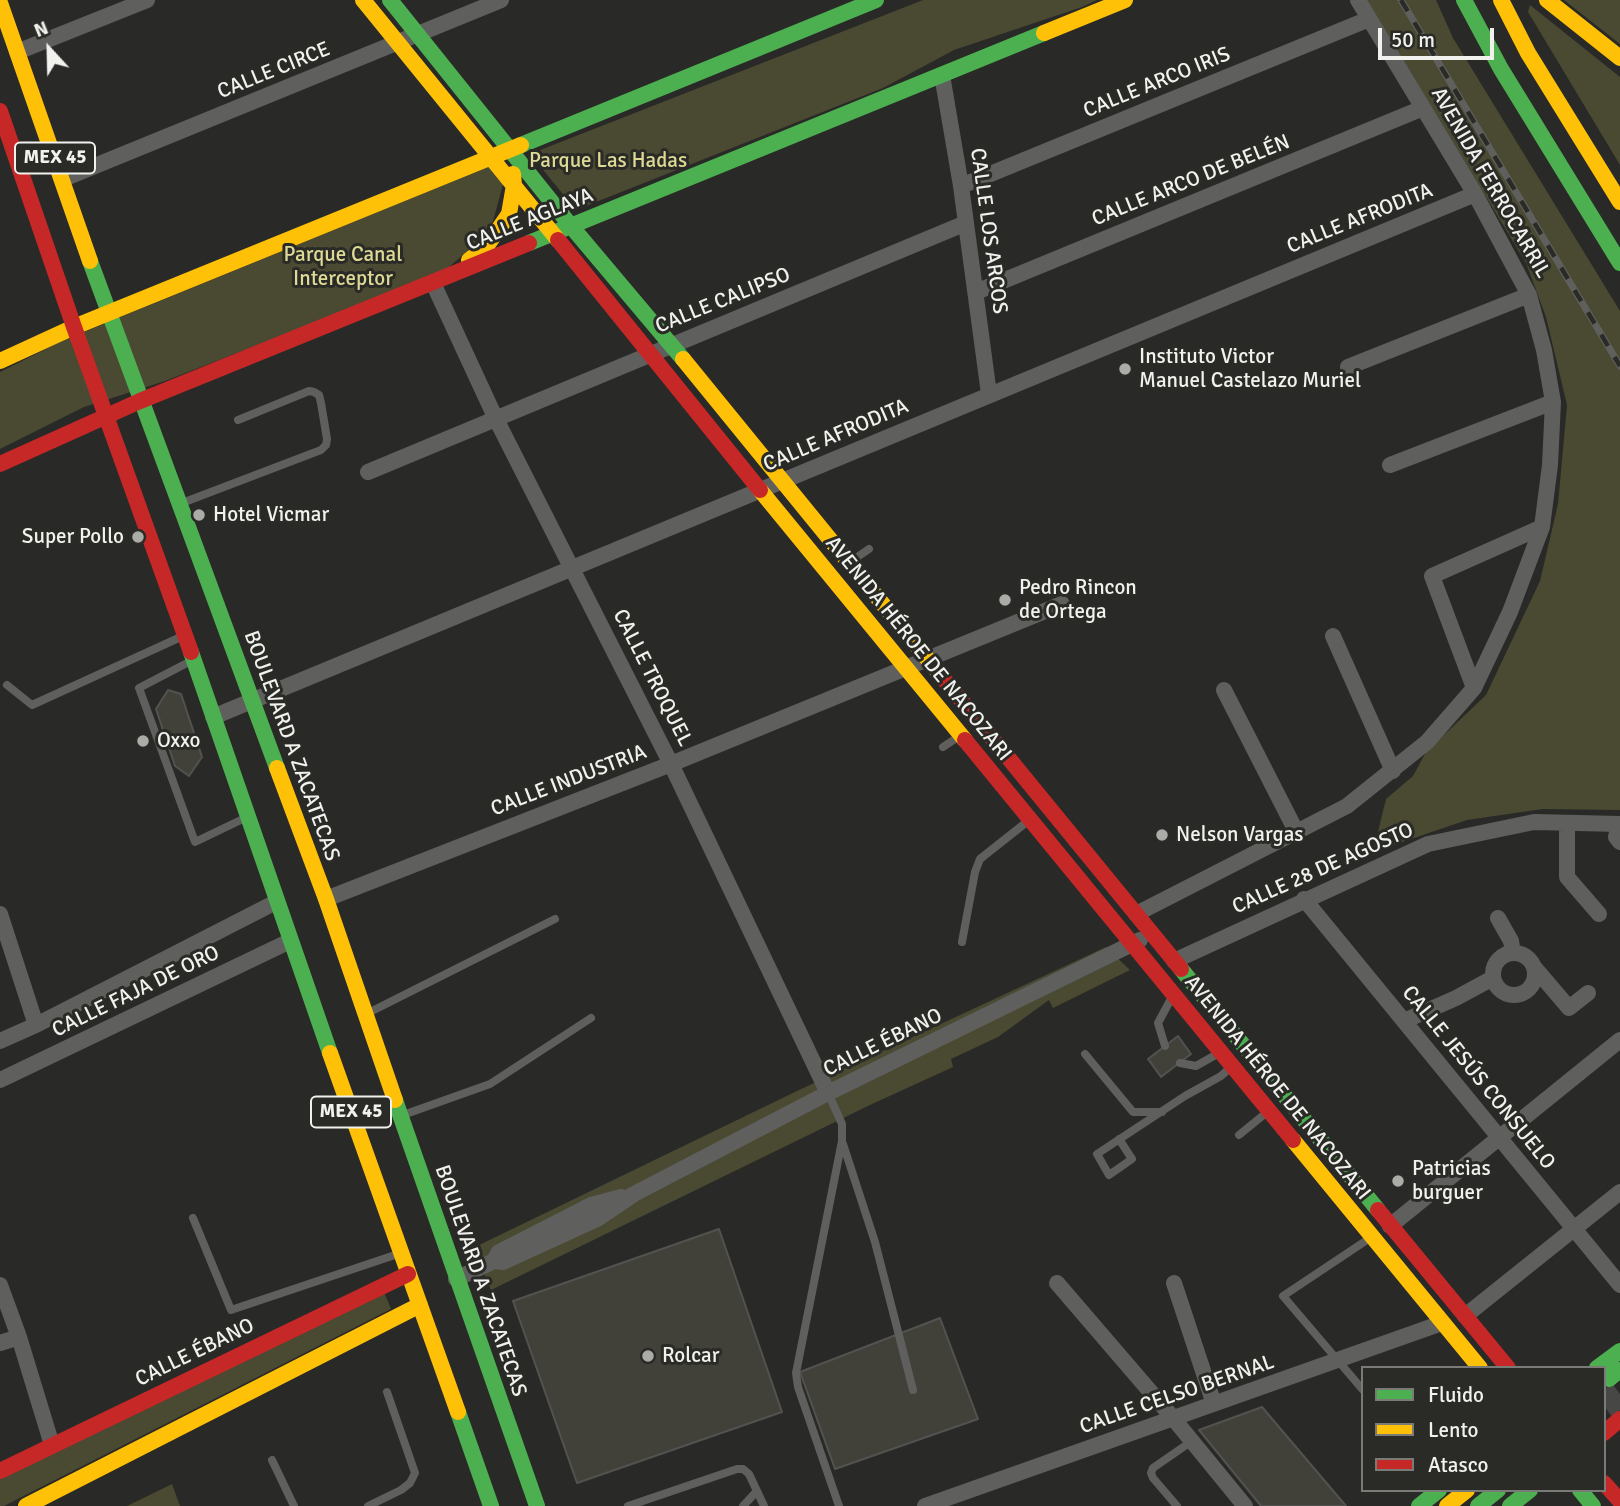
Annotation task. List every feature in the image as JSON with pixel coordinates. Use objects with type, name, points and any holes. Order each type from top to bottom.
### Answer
[{"type":"main road","name":"AVENIDA HÉROE DE NACOZARI","points":[[363,0],[1475,1366]]},
{"type":"main road","name":"AVENIDA HÉROE DE NACOZARI","points":[[390,0],[571,226],[671,344],[1506,1366]]},
{"type":"main road","points":[[0,362],[74,327],[876,0]]},
{"type":"main road","name":"CALLE AGLAYA","points":[[0,464],[106,415],[1125,0]]},
{"type":"main road","points":[[1464,0],[1501,69],[1620,263]]},
{"type":"main road","points":[[1501,0],[1528,53],[1620,202]]},
{"type":"main road","points":[[1547,0],[1620,58]]},
{"type":"main road","name":"BOULEVARD A ZACATECAS","points":[[0,3],[108,314],[326,900],[537,1506]]},
{"type":"main road","name":"MEX 45","points":[[0,111],[74,327],[186,635],[276,902],[491,1506]]},
{"type":"main road","points":[[440,280],[486,247],[509,214],[513,185],[511,148]]},
{"type":"main road","name":"CALLE ÉBANO","points":[[0,1471],[408,1274]]},
{"type":"main road","points":[[26,1506],[420,1304]]},
{"type":"main road","points":[[1609,1372],[1620,1351]]},
{"type":"main road","points":[[1606,1485],[1620,1501]]},
{"type":"main road","points":[[1419,1506],[1436,1492]]},
{"type":"main road","points":[[1447,1506],[1464,1492]]},
{"type":"main road","points":[[1478,1506],[1496,1492]]},
{"type":"main road","points":[[1510,1506],[1528,1492]]},
{"type":"main road","points":[[1582,1492],[1593,1506]]},
{"type":"street","points":[[17,52],[147,0]]},
{"type":"street","name":"CALLE CIRCE","points":[[63,179],[501,0]]},
{"type":"street","name":"AVENIDA FERROCARRIL","points":[[1136,914],[1347,806],[1427,742],[1474,688],[1510,612],[1542,527],[1550,465],[1553,402],[1544,350],[1530,295],[1475,194],[1358,0]]},
{"type":"street","name":"CALLE ARCO IRIS","points":[[961,186],[1369,19]]},
{"type":"street","name":"CALLE LOS ARCOS","points":[[942,75],[961,186],[989,394]]},
{"type":"street","name":"CALLE ARCO DE BELÉN","points":[[976,292],[1423,108]]},
{"type":"street","name":"CALLE AFRODITA","points":[[213,717],[1475,194]]},
{"type":"street","name":"CALLE CALIPSO","points":[[368,472],[966,223]]},
{"type":"street","name":"CALLE TROQUEL","points":[[440,280],[495,417],[574,568],[671,764],[828,1093]]},
{"type":"street","points":[[1348,367],[1530,295]]},
{"type":"street","points":[[1390,465],[1553,402]]},
{"type":"street","points":[[1474,688],[1432,576],[1542,527]]},
{"type":"street","name":"CALLE INDUSTRIA","points":[[326,900],[671,764],[1062,604]]},
{"type":"street","points":[[1333,636],[1392,771]]},
{"type":"street","points":[[1224,690],[1297,833]]},
{"type":"street","name":"CALLE 28 DE AGOSTO","points":[[1174,961],[1427,844],[1534,821],[1619,824]]},
{"type":"street","points":[[1567,822],[1567,877],[1599,914]]},
{"type":"street","points":[[1619,824],[1616,837],[1620,842]]},
{"type":"street","name":"CALLE JESÚS CONSUELO","points":[[1304,899],[1410,1018],[1500,1138],[1620,1285]]},
{"type":"street","name":"CALLE FAJA DE ORO","points":[[0,1041],[276,902]]},
{"type":"street","points":[[0,914],[36,1025]]},
{"type":"street","points":[[1498,918],[1511,941],[1513,953]]},
{"type":"street","name":"CALLE ÉBANO","points":[[456,1279],[494,1261],[499,1252],[591,1205],[634,1194],[828,1093],[1152,934]]},
{"type":"street","name":"CALLE FAJA DE ORO","points":[[0,1080],[290,941]]},
{"type":"street","points":[[1534,967],[1534,982],[1530,989],[1517,996],[1503,993],[1497,988],[1493,978],[1496,962],[1513,953],[1526,957],[1569,1008],[1588,993]]},
{"type":"street","points":[[1410,1018],[1493,978]]},
{"type":"street","points":[[1390,1226],[1620,1040]]},
{"type":"street","points":[[1465,1316],[1620,1192]]},
{"type":"street","points":[[1057,1283],[1245,1506]]},
{"type":"street","points":[[1174,1283],[1214,1404]]},
{"type":"street","points":[[0,1284],[52,1445]]},
{"type":"street","name":"CALLE CELSO BERNAL","points":[[925,1506],[1442,1323]]},
{"type":"street","points":[[0,1343],[19,1337]]},
{"type":"lane","points":[[179,504],[321,450],[326,445],[321,403],[318,394],[314,392],[309,391],[238,420]]},
{"type":"lane","points":[[830,576],[869,549]]},
{"type":"lane","points":[[6,685],[32,705],[186,635]]},
{"type":"lane","points":[[193,660],[139,688],[195,842],[247,817]]},
{"type":"lane","points":[[943,747],[979,720]]},
{"type":"lane","points":[[962,942],[975,872],[980,859],[1047,806]]},
{"type":"lane","points":[[365,1015],[555,919]]},
{"type":"lane","points":[[1165,1046],[1158,1023],[1173,994]]},
{"type":"lane","points":[[400,1116],[490,1084],[591,1018]]},
{"type":"lane","points":[[1180,1063],[1196,1066],[1221,1052]]},
{"type":"lane","points":[[1085,1054],[1133,1112],[1162,1112]]},
{"type":"lane","points":[[1119,1139],[1132,1159],[1109,1175],[1097,1154],[1119,1139],[1221,1076],[1232,1066]]},
{"type":"lane","points":[[828,1093],[842,1125],[842,1141],[796,1373],[798,1387],[839,1506]]},
{"type":"lane","points":[[1239,1135],[1285,1098]]},
{"type":"lane","points":[[842,1141],[875,1242],[913,1391]]},
{"type":"lane","points":[[193,1218],[231,1310],[401,1253]]},
{"type":"lane","points":[[1361,1388],[1283,1296],[1372,1237]]},
{"type":"lane","points":[[368,1506],[401,1490],[410,1483],[415,1474],[387,1392]]},
{"type":"lane","points":[[1177,1506],[1151,1473],[1153,1468],[1192,1441]]},
{"type":"lane","points":[[272,1460],[294,1506]]},
{"type":"lane","points":[[628,1506],[737,1468],[749,1474],[764,1506]]},
{"type":"lane","points":[[743,1506],[757,1492]]},
{"type":"green space","name":"Parque Las Hadas","points":[[923,0],[1097,0],[954,50],[883,88],[576,210],[530,154]]},
{"type":"green space","points":[[1367,0],[1436,0],[1453,38],[1620,311],[1620,810],[1543,809],[1467,820],[1373,852],[1386,799],[1413,776],[1426,752],[1486,695],[1540,581],[1558,504],[1567,405],[1546,317],[1526,263]]},
{"type":"green space","points":[[1564,0],[1620,0],[1620,44]]},
{"type":"green space","points":[[1530,5],[1620,77],[1620,165],[1528,12]]},
{"type":"green space","name":"Parque Canal Interceptor","points":[[490,166],[504,181],[493,221],[479,241],[442,273],[165,381],[84,407],[0,449],[0,372],[62,341]]},
{"type":"green space","points":[[1106,947],[1130,970],[1053,1008],[1049,1000],[998,1037],[951,1059],[953,1067],[491,1290],[473,1248],[799,1090]]},
{"type":"green space","points":[[384,1292],[391,1309],[0,1506],[0,1479]]},
{"type":"green space","points":[[172,1484],[180,1506],[127,1506]]},
{"type":"building","points":[[168,690],[181,694],[202,757],[189,776],[175,766],[156,709]]},
{"type":"building","points":[[1178,1036],[1191,1054],[1161,1077],[1148,1059]]},
{"type":"building","name":"Rolcar","points":[[719,1229],[782,1412],[577,1483],[513,1301]]},
{"type":"building","points":[[940,1318],[978,1419],[835,1469],[800,1372]]},
{"type":"building","points":[[1262,1407],[1346,1506],[1261,1506],[1199,1430]]},
{"type":"tunnel","points":[[1606,1404],[1620,1394]]},
{"type":"railway","points":[[1401,0],[1620,366]]},
{"type":"traffic: fast","points":[[390,0],[571,226],[683,359]]},
{"type":"traffic: fast","points":[[521,145],[876,0]]},
{"type":"traffic: fast","points":[[1464,0],[1501,69],[1620,263]]},
{"type":"traffic: fast","points":[[529,243],[1044,33]]},
{"type":"traffic: fast","points":[[90,261],[277,768]]},
{"type":"traffic: fast","points":[[191,652],[330,1053]]},
{"type":"traffic: fast","points":[[1181,969],[1378,1210]]},
{"type":"traffic: fast","points":[[395,1100],[537,1506]]},
{"type":"traffic: fast","points":[[1600,1366],[1620,1351]]},
{"type":"traffic: fast","points":[[1609,1379],[1620,1370]]},
{"type":"traffic: fast","points":[[458,1412],[491,1506]]},
{"type":"traffic: fast","points":[[1419,1506],[1436,1492]]},
{"type":"traffic: fast","points":[[1478,1506],[1496,1492]]},
{"type":"traffic: fast","points":[[1510,1506],[1528,1492]]},
{"type":"traffic: fast","points":[[1582,1492],[1593,1506]]},
{"type":"traffic: slow","points":[[363,0],[558,240]]},
{"type":"traffic: slow","points":[[1044,33],[1125,0]]},
{"type":"traffic: slow","points":[[1501,0],[1528,53],[1620,202]]},
{"type":"traffic: slow","points":[[1547,0],[1620,58]]},
{"type":"traffic: slow","points":[[0,3],[90,261]]},
{"type":"traffic: slow","points":[[0,361],[74,327],[521,145]]},
{"type":"traffic: slow","points":[[469,260],[486,247],[509,214],[513,174]]},
{"type":"traffic: slow","points":[[683,359],[943,678]]},
{"type":"traffic: slow","points":[[760,490],[965,740]]},
{"type":"traffic: slow","points":[[277,768],[326,899],[395,1100]]},
{"type":"traffic: slow","points":[[330,1053],[458,1412]]},
{"type":"traffic: slow","points":[[1293,1140],[1478,1366]]},
{"type":"traffic: slow","points":[[26,1506],[420,1305]]},
{"type":"traffic: slow","points":[[1447,1506],[1464,1492]]},
{"type":"traffic: jam","points":[[0,111],[74,327],[191,652]]},
{"type":"traffic: jam","points":[[558,240],[760,490]]},
{"type":"traffic: jam","points":[[0,464],[140,401],[529,243]]},
{"type":"traffic: jam","points":[[943,678],[1181,969]]},
{"type":"traffic: jam","points":[[965,740],[1293,1140]]},
{"type":"traffic: jam","points":[[1378,1210],[1506,1366]]},
{"type":"traffic: jam","points":[[0,1471],[408,1274]]},
{"type":"traffic: jam","points":[[1606,1431],[1620,1419]]},
{"type":"traffic: jam","points":[[1606,1485],[1620,1501]]},
{"type":"place","name":"Instituto Victor Manuel Castelazo Muriel","points":[[1125,369]]},
{"type":"place","name":"Hotel Vicmar","points":[[199,515]]},
{"type":"place","name":"Super Pollo","points":[[138,537]]},
{"type":"place","name":"Pedro Rincon de Ortega","points":[[1005,600]]},
{"type":"place","name":"Oxxo","points":[[143,741]]},
{"type":"place","name":"Nelson Vargas","points":[[1162,835]]},
{"type":"place","name":"Patricias burguer","points":[[1398,1181]]},
{"type":"place","name":"Rolcar","points":[[648,1356]]}]
